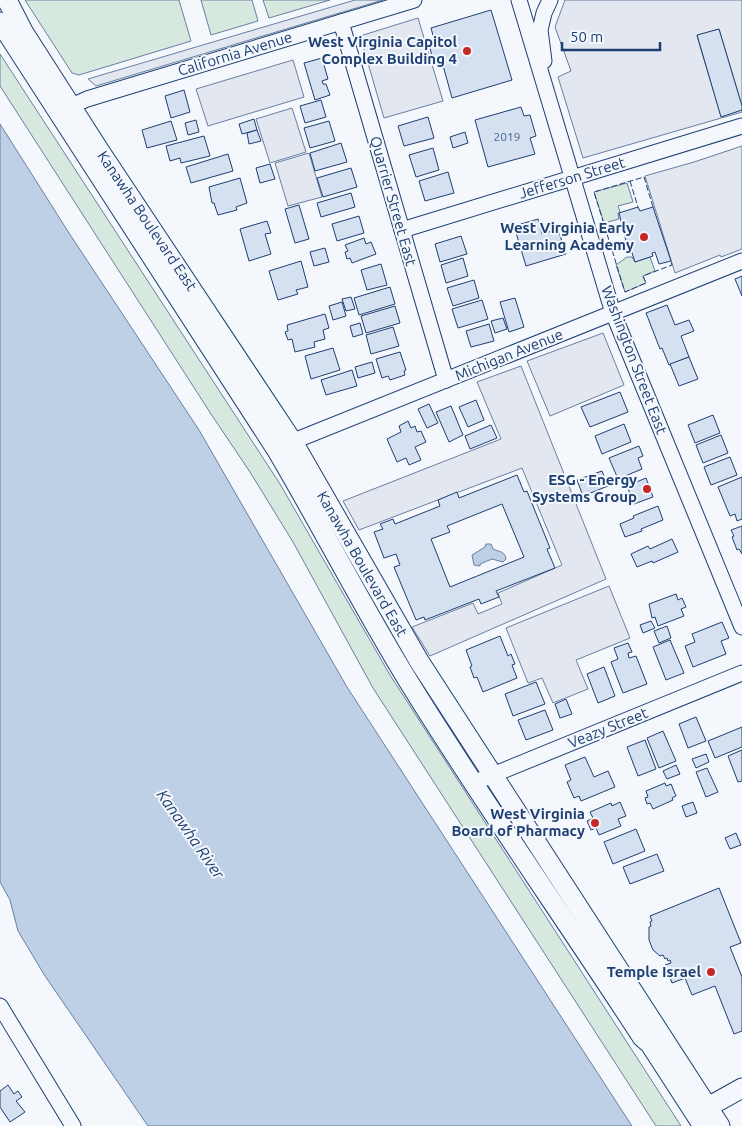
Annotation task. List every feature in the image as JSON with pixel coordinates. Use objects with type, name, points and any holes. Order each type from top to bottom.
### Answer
[{"type":"main road","name":"Kanawha Boulevard East","points":[[7,0],[64,110]]},
{"type":"main road","name":"Kanawha Boulevard East","points":[[0,22],[64,110],[284,446],[492,775],[700,1118]]},
{"type":"main road","name":"Kanawha Boulevard East","points":[[284,446],[312,510],[368,612],[473,783],[642,1037],[650,1044],[700,1118],[720,1126]]},
{"type":"main road","points":[[700,1118],[742,1088]]},
{"type":"street","name":"California Avenue","points":[[64,110],[87,99],[414,0]]},
{"type":"street","name":"Washington Street East","points":[[519,0],[613,313],[742,627]]},
{"type":"street","points":[[542,77],[544,58],[540,30],[544,13],[550,0]]},
{"type":"street","name":"Quarrier Street East","points":[[341,22],[446,380]]},
{"type":"street","name":"Jefferson Street","points":[[402,230],[742,126]]},
{"type":"street","name":"Michigan Avenue","points":[[284,446],[742,261]]},
{"type":"street","name":"Veazy Street","points":[[473,783],[742,673]]},
{"type":"street","points":[[0,1006],[73,1126]]},
{"type":"shaded area","points":[[25,0],[179,0],[191,41],[79,75],[72,73]]},
{"type":"shaded area","points":[[201,0],[252,0],[258,21],[211,35]]},
{"type":"shaded area","points":[[263,0],[330,0],[269,18]]},
{"type":"shaded area","points":[[355,0],[383,0],[96,86],[88,79]]},
{"type":"shaded area","points":[[565,0],[742,0],[742,106],[719,29],[697,36],[721,116],[742,110],[742,112],[583,158],[558,77],[571,71],[555,27]]},
{"type":"shaded area","points":[[418,18],[443,101],[384,118],[360,36]]},
{"type":"shaded area","points":[[0,54],[280,484],[390,675],[681,1126],[656,1126],[373,688],[293,542],[250,472],[0,86]]},
{"type":"shaded area","points":[[293,60],[304,97],[208,126],[196,89]]},
{"type":"shaded area","points":[[292,108],[306,152],[270,163],[256,119]]},
{"type":"shaded area","points":[[742,146],[742,249],[721,257],[720,255],[675,273],[645,176]]},
{"type":"shaded area","points":[[309,153],[322,197],[288,206],[275,163]]},
{"type":"shaded area","points":[[627,183],[633,202],[618,206],[620,212],[618,213],[619,219],[604,223],[594,192]]},
{"type":"shaded area","points":[[627,257],[632,257],[635,262],[650,257],[655,271],[643,276],[646,283],[625,292],[616,265]]},
{"type":"shaded area","points":[[603,333],[624,385],[550,416],[527,361]]},
{"type":"shaded area","points":[[521,366],[606,579],[430,656],[412,627],[473,603],[478,614],[502,604],[498,593],[562,565],[522,468],[359,530],[343,501],[501,439],[477,382]]},
{"type":"shaded area","points":[[609,586],[630,638],[576,660],[588,689],[553,703],[542,678],[528,683],[506,628]]},
{"type":"water","name":"Kanawha River","points":[[0,124],[69,233],[199,430],[347,687],[632,1126],[148,1126],[45,976],[18,931],[10,900],[0,882]]},
{"type":"water","points":[[486,544],[491,544],[493,549],[503,553],[506,559],[503,562],[492,559],[480,564],[480,566],[474,565],[472,555],[485,547]]},
{"type":"building","name":"West Virginia Capitol Complex Building 4","points":[[491,10],[512,80],[452,98],[441,58],[433,60],[429,44],[435,43],[431,28]]},
{"type":"building","points":[[719,29],[742,106],[742,110],[721,117],[697,35]]},
{"type":"building","points":[[322,58],[328,79],[322,81],[323,84],[326,84],[330,95],[315,100],[304,63]]},
{"type":"building","points":[[184,90],[190,112],[171,118],[165,96]]},
{"type":"building","points":[[321,100],[326,117],[305,123],[300,106]]},
{"type":"building","points":[[521,107],[524,116],[530,115],[536,136],[530,138],[535,154],[488,167],[475,120]]},
{"type":"building","points":[[428,117],[434,138],[404,146],[398,126]]},
{"type":"building","points":[[254,119],[257,130],[242,134],[239,124]]},
{"type":"building","points":[[196,120],[199,132],[188,135],[185,123]]},
{"type":"building","points":[[171,121],[177,140],[147,148],[142,130]]},
{"type":"building","points":[[329,121],[335,141],[310,148],[304,128]]},
{"type":"building","points":[[257,130],[261,141],[249,144],[247,133]]},
{"type":"building","points":[[465,132],[468,143],[453,148],[450,137]]},
{"type":"building","points":[[204,136],[210,156],[181,163],[180,158],[170,161],[166,146]]},
{"type":"building","points":[[341,143],[347,162],[315,171],[310,153]]},
{"type":"building","points":[[433,148],[439,170],[416,177],[409,155]]},
{"type":"building","points":[[228,154],[233,171],[191,183],[186,167]]},
{"type":"building","points":[[270,164],[275,179],[260,183],[256,168]]},
{"type":"building","points":[[351,168],[357,187],[323,197],[317,178]]},
{"type":"building","points":[[448,172],[454,193],[425,201],[419,181]]},
{"type":"building","points":[[240,178],[247,203],[236,207],[237,210],[218,215],[214,203],[212,203],[209,187]]},
{"type":"building","points":[[351,193],[355,207],[321,217],[317,203]]},
{"type":"building","points":[[299,205],[309,239],[295,243],[285,209]]},
{"type":"building","name":"West Virginia Early Learning Academy","points":[[638,207],[640,211],[653,207],[671,261],[659,264],[655,252],[652,253],[653,256],[635,262],[629,244],[627,245],[619,213]]},
{"type":"building","points":[[359,216],[364,233],[337,241],[332,224]]},
{"type":"building","points":[[538,219],[542,234],[558,229],[566,254],[526,266],[514,226]]},
{"type":"building","points":[[267,221],[271,233],[265,234],[271,254],[249,261],[240,229]]},
{"type":"building","points":[[461,236],[467,254],[440,262],[435,244]]},
{"type":"building","points":[[364,238],[366,244],[371,242],[376,254],[352,263],[350,258],[347,259],[345,252],[348,251],[345,245]]},
{"type":"building","points":[[325,248],[329,262],[314,266],[310,252]]},
{"type":"building","points":[[463,258],[468,276],[446,283],[441,265]]},
{"type":"building","points":[[301,261],[308,287],[296,290],[298,294],[278,300],[269,271]]},
{"type":"building","points":[[381,264],[387,285],[367,290],[361,270]]},
{"type":"building","points":[[742,276],[742,296],[735,279]]},
{"type":"building","points":[[474,280],[479,298],[453,306],[447,288]]},
{"type":"building","points":[[390,287],[395,304],[359,315],[354,298]]},
{"type":"building","points":[[351,297],[355,309],[346,311],[342,299]]},
{"type":"building","points":[[515,298],[524,327],[509,332],[500,302]]},
{"type":"building","points":[[482,300],[488,319],[458,328],[452,309]]},
{"type":"building","points":[[342,302],[346,316],[333,320],[329,306]]},
{"type":"building","points":[[667,305],[675,325],[689,320],[694,331],[681,336],[689,357],[669,365],[662,348],[660,349],[646,313]]},
{"type":"building","points":[[395,306],[400,323],[366,333],[361,316]]},
{"type":"building","points":[[325,314],[329,328],[323,330],[325,339],[314,342],[315,347],[295,352],[292,339],[288,340],[285,332],[288,331],[287,325]]},
{"type":"building","points":[[503,318],[507,329],[495,333],[491,321]]},
{"type":"building","points":[[360,323],[363,334],[353,337],[350,326]]},
{"type":"building","points":[[489,324],[494,341],[471,347],[466,331]]},
{"type":"building","points":[[393,327],[399,346],[371,354],[366,335]]},
{"type":"building","points":[[333,348],[340,370],[311,379],[305,356]]},
{"type":"building","points":[[400,352],[406,370],[404,371],[405,375],[390,380],[388,376],[382,378],[376,359]]},
{"type":"building","points":[[689,357],[698,379],[679,386],[670,364]]},
{"type":"building","points":[[372,362],[375,373],[358,378],[355,367]]},
{"type":"building","points":[[352,370],[357,386],[326,395],[321,380]]},
{"type":"building","points":[[620,392],[628,412],[590,427],[581,407]]},
{"type":"building","points":[[476,400],[484,420],[468,427],[459,407]]},
{"type":"building","points":[[429,404],[438,423],[427,428],[418,409]]},
{"type":"building","points":[[451,406],[463,435],[449,442],[436,412]]},
{"type":"building","points":[[713,415],[720,433],[695,443],[688,425]]},
{"type":"building","points":[[408,421],[411,428],[415,426],[417,432],[421,431],[426,442],[415,447],[421,460],[409,465],[406,458],[397,462],[387,439],[401,432],[399,426]]},
{"type":"building","points":[[624,424],[631,442],[602,454],[595,436]]},
{"type":"building","points":[[491,425],[497,438],[470,449],[465,436]]},
{"type":"building","points":[[721,435],[728,453],[703,463],[696,445]]},
{"type":"building","points":[[639,446],[643,456],[638,458],[642,469],[618,479],[609,458]]},
{"type":"building","points":[[730,457],[737,475],[711,485],[704,467]]},
{"type":"building","points":[[602,471],[608,486],[583,496],[577,480]]},
{"type":"building","points":[[517,475],[524,492],[527,491],[550,548],[547,549],[555,568],[496,591],[499,597],[481,604],[479,599],[425,620],[424,617],[416,620],[394,567],[400,565],[396,554],[384,558],[374,532],[383,529],[380,524],[393,519],[395,524],[440,506],[438,500],[457,492],[459,498]],"holes":[[[502,504],[524,557],[450,587],[431,539],[450,532],[447,526]]]},
{"type":"building","points":[[742,477],[742,519],[737,521],[735,514],[730,516],[718,487]]},
{"type":"building","points":[[646,478],[653,497],[634,504],[627,486]]},
{"type":"building","points":[[658,506],[663,520],[625,537],[620,524],[634,518],[633,516]]},
{"type":"building","points":[[742,526],[742,554],[739,549],[737,550],[731,530]]},
{"type":"building","points":[[672,539],[678,552],[653,563],[652,561],[637,567],[631,554],[648,546],[650,549]]},
{"type":"building","points":[[676,594],[678,600],[682,598],[686,607],[681,609],[684,616],[658,626],[655,617],[652,618],[649,604]]},
{"type":"building","points":[[651,621],[655,628],[643,633],[640,625]]},
{"type":"building","points":[[722,622],[729,638],[721,641],[726,654],[693,667],[685,646],[695,642],[692,634]]},
{"type":"building","points":[[667,626],[671,638],[659,643],[654,631]]},
{"type":"building","points":[[500,636],[508,656],[511,654],[515,664],[512,665],[517,678],[483,692],[477,677],[474,678],[466,650]]},
{"type":"building","points":[[670,640],[684,673],[666,680],[653,647]]},
{"type":"building","points":[[628,643],[632,652],[628,653],[629,658],[636,656],[647,684],[623,693],[611,662],[618,659],[614,648]]},
{"type":"building","points":[[604,667],[615,696],[598,703],[587,674]]},
{"type":"building","points":[[536,682],[545,704],[513,716],[505,694]]},
{"type":"building","points":[[566,699],[572,714],[560,718],[555,704]]},
{"type":"building","points":[[545,710],[553,730],[526,740],[518,720]]},
{"type":"building","points":[[696,717],[706,741],[688,748],[679,724]]},
{"type":"building","points":[[742,727],[742,747],[715,758],[708,741]]},
{"type":"building","points":[[663,731],[676,761],[659,768],[647,738]]},
{"type":"building","points":[[645,740],[656,769],[638,776],[627,747]]},
{"type":"building","points":[[742,750],[742,781],[738,782],[728,756]]},
{"type":"building","points":[[706,754],[709,762],[696,768],[692,759]]},
{"type":"building","points":[[585,757],[594,777],[608,771],[615,787],[581,801],[579,796],[574,798],[567,782],[571,780],[565,765]]},
{"type":"building","points":[[676,765],[680,774],[667,779],[663,771]]},
{"type":"building","points":[[707,768],[718,792],[706,797],[696,772]]},
{"type":"building","points":[[665,783],[666,786],[671,784],[676,796],[672,798],[673,800],[653,809],[650,803],[647,804],[645,798],[648,797],[646,791]]},
{"type":"building","points":[[620,802],[626,816],[618,819],[621,826],[599,835],[596,828],[591,830],[587,821],[593,818],[590,812],[611,803],[612,806]]},
{"type":"building","points":[[693,802],[697,813],[686,817],[682,806]]},
{"type":"building","points":[[636,829],[645,851],[613,864],[604,842]]},
{"type":"building","points":[[736,833],[741,845],[730,849],[725,838]]},
{"type":"building","points":[[657,854],[664,871],[630,884],[623,867]]},
{"type":"building","points":[[719,888],[741,943],[730,947],[742,977],[742,1031],[734,1034],[715,986],[692,995],[685,978],[672,983],[665,965],[671,963],[670,960],[668,961],[663,955],[660,956],[653,950],[649,940],[649,927],[652,921],[650,916]]},
{"type":"building","points":[[8,1085],[14,1094],[18,1091],[22,1097],[16,1101],[25,1112],[10,1122],[0,1107],[0,1091]]},
{"type":"fence","points":[[653,207],[644,177],[594,192],[625,292],[646,283],[643,276],[672,265],[671,261]]},
{"type":"fence","points":[[630,181],[638,207]]},
{"type":"place","name":"West Virginia Capitol Complex Building 4","points":[[467,51]]},
{"type":"place","name":"West Virginia Early Learning Academy","points":[[644,237]]},
{"type":"place","name":"ESG - Energy Systems Group","points":[[647,489]]},
{"type":"place","name":"West Virginia Board of Pharmacy","points":[[595,823]]},
{"type":"place","name":"Temple Israel","points":[[711,972]]}]
